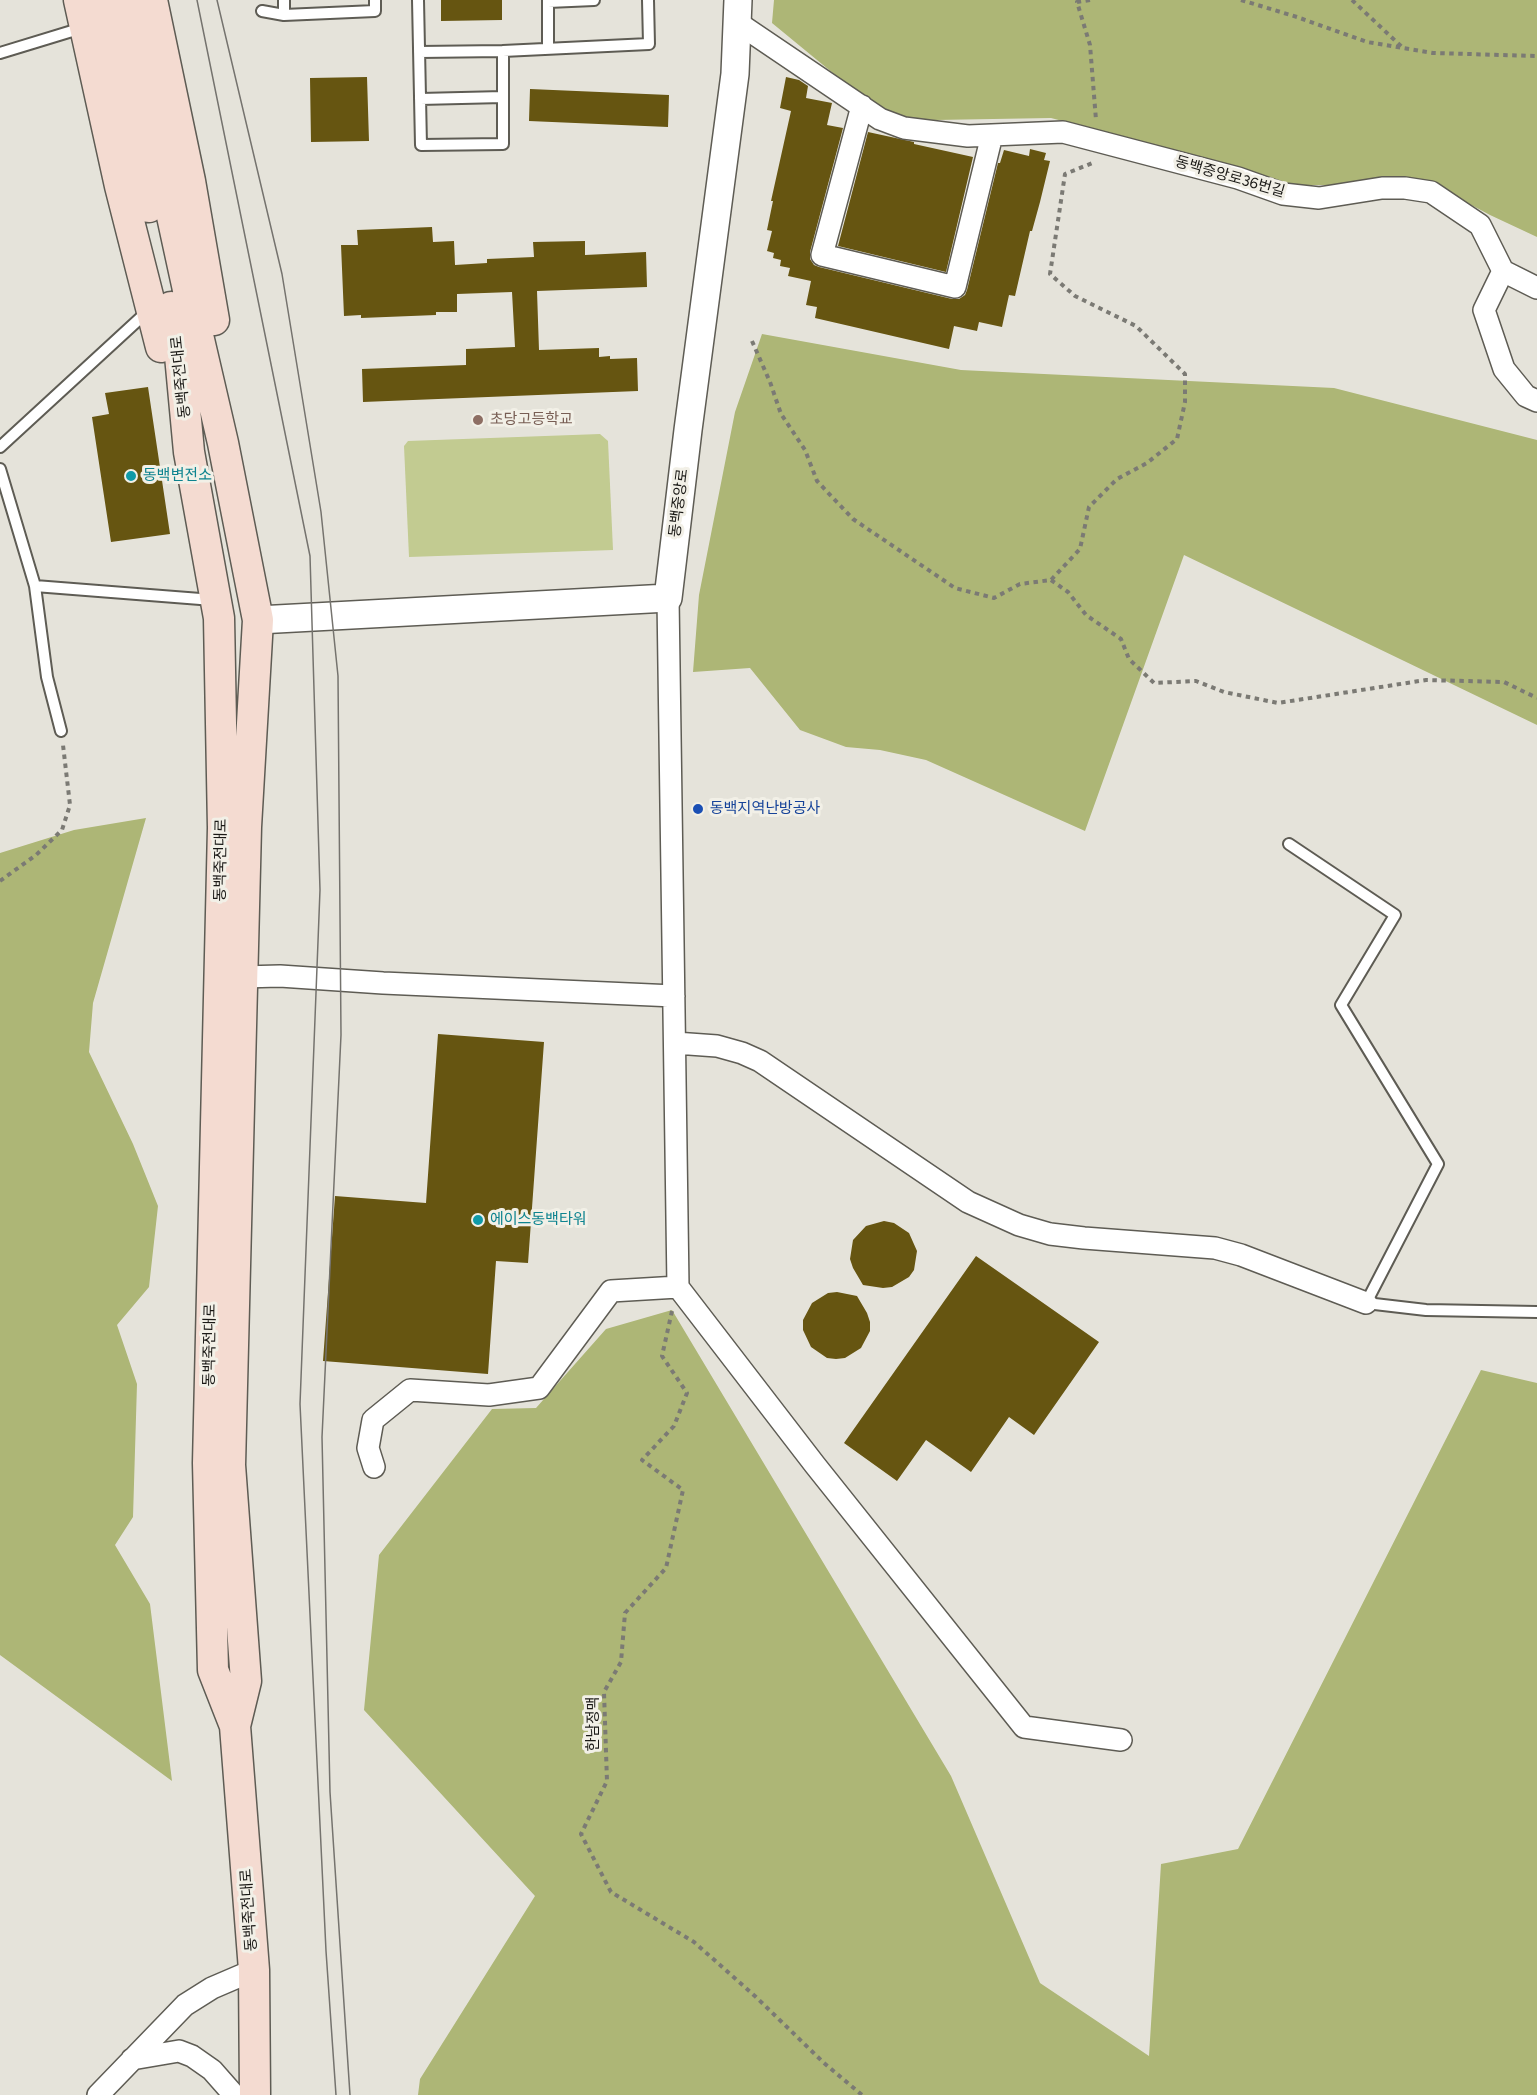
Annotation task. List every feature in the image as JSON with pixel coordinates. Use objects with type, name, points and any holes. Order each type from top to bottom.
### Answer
[{"type":"main road","name":"동백죽전대로","points":[[102,0],[178,334],[189,452],[219,618],[223,828],[208,1475],[213,1670],[235,1726],[254,1970],[255,2095]]},
{"type":"main road","name":"동백죽전대로","points":[[125,0],[223,442],[258,620],[246,827],[230,1465],[246,1681],[235,1726]]},
{"type":"main road","points":[[152,0],[190,181],[215,327],[223,442]]},
{"type":"main road","points":[[82,13],[120,186],[189,452]]},
{"type":"street","name":"동백중앙로36번길","points":[[738,11],[862,106],[880,118],[904,128],[968,136],[1063,132],[1238,178],[1283,194],[1319,198],[1382,188],[1405,188],[1431,192],[1480,225],[1503,271]]},
{"type":"street","name":"동백중앙로","points":[[668,598],[728,129],[738,11]]},
{"type":"street","points":[[862,106],[822,255],[955,287],[992,135]]},
{"type":"street","points":[[1537,288],[1503,271],[1484,310],[1504,369],[1526,396],[1537,401]]},
{"type":"street","points":[[258,620],[668,598],[678,1287],[815,1465],[1024,1727],[1121,1740]]},
{"type":"street","points":[[242,977],[280,976],[417,985],[674,996]]},
{"type":"street","points":[[675,1043],[717,1046],[760,1061],[968,1202],[1019,1225],[1050,1234],[1084,1238],[1215,1248],[1241,1255],[1366,1303]]},
{"type":"street","points":[[374,1467],[368,1448],[373,1420],[410,1390],[489,1395],[539,1388],[611,1291],[678,1287]]},
{"type":"street","points":[[98,2095],[185,2005],[212,1988],[254,1970]]},
{"type":"street","points":[[132,2059],[179,2050],[212,2070],[234,2095]]},
{"type":"lane","points":[[284,0],[284,15]]},
{"type":"lane","points":[[330,0],[330,13]]},
{"type":"lane","points":[[262,11],[284,15],[375,11],[375,0]]},
{"type":"lane","points":[[418,0],[421,145],[503,144],[503,51]]},
{"type":"lane","points":[[548,49],[548,1],[594,0]]},
{"type":"lane","points":[[419,52],[503,51],[650,44],[648,0]]},
{"type":"lane","points":[[0,53],[82,13]]},
{"type":"lane","points":[[420,99],[503,97]]},
{"type":"lane","points":[[0,447],[151,309]]},
{"type":"lane","points":[[0,469],[35,586],[47,677],[61,731]]},
{"type":"lane","points":[[35,586],[216,600]]},
{"type":"lane","points":[[1289,844],[1395,915],[1341,1005],[1438,1164],[1366,1303],[1426,1310],[1537,1312]]},
{"type":"path","points":[[752,341],[781,414],[805,450],[817,481],[853,519],[955,588],[994,598],[1020,584],[1051,580],[1080,549],[1089,507],[1117,479],[1147,463],[1177,439],[1185,402],[1185,374],[1136,326],[1075,296],[1050,274],[1065,174],[1095,162],[1103,142],[1096,119],[1090,45],[1077,2],[1090,0]]},
{"type":"path","points":[[1241,0],[1367,42],[1433,53],[1537,56]]},
{"type":"path","points":[[1352,0],[1403,48]]},
{"type":"path","points":[[1051,580],[1068,592],[1086,615],[1120,639],[1129,658],[1154,683],[1196,681],[1224,692],[1278,704],[1426,680],[1504,682],[1537,698]]},
{"type":"path","points":[[0,881],[36,855],[62,830],[70,805],[61,731]]},
{"type":"path","name":"한남정맥","points":[[678,1287],[662,1356],[687,1394],[674,1426],[642,1460],[683,1490],[666,1568],[626,1614],[621,1662],[604,1692],[607,1781],[582,1834],[611,1892],[694,1942],[824,2063],[862,2095]]},
{"type":"green space","points":[[774,0],[1537,0],[1537,237],[1434,185],[1277,185],[1231,165],[1051,118],[935,120],[911,119],[885,112],[845,83],[772,23]]},
{"type":"green space","points":[[762,334],[961,370],[1334,388],[1537,440],[1537,725],[1184,555],[1085,831],[926,760],[880,750],[846,747],[800,730],[750,668],[693,672],[699,595],[735,412]]},
{"type":"green space","points":[[600,434],[608,441],[613,550],[409,557],[404,446],[408,441]]},
{"type":"green space","points":[[146,818],[93,1003],[89,1052],[133,1144],[158,1206],[149,1287],[117,1325],[137,1384],[133,1517],[115,1545],[150,1604],[172,1781],[0,1655],[0,853],[74,830]]},
{"type":"green space","points":[[672,1310],[951,1776],[1040,1983],[1149,2056],[1161,1864],[1238,1849],[1481,1370],[1537,1383],[1537,2095],[418,2095],[420,2079],[535,1896],[364,1710],[379,1555],[492,1409],[536,1408],[606,1329]]},
{"type":"building","points":[[441,0],[502,0],[502,20],[441,21]]},
{"type":"building","points":[[367,77],[369,141],[311,142],[310,78]]},
{"type":"building","points":[[786,77],[799,80],[808,86],[806,98],[832,103],[827,125],[843,128],[810,252],[810,259],[814,265],[819,267],[959,299],[965,295],[967,290],[998,163],[1000,163],[1004,150],[1029,156],[1030,149],[1046,153],[1044,160],[1050,161],[1040,202],[1032,231],[1030,231],[1015,296],[1009,295],[1002,327],[979,322],[977,331],[954,326],[949,349],[815,318],[817,307],[806,305],[811,281],[788,276],[790,268],[780,266],[781,260],[773,258],[774,253],[767,251],[772,231],[767,230],[773,201],[771,201],[791,111],[780,108]]},
{"type":"building","points":[[530,89],[669,95],[668,127],[529,121]]},
{"type":"building","points":[[868,132],[973,157],[946,272],[838,246]]},
{"type":"building","points":[[432,227],[433,242],[454,241],[455,265],[487,263],[487,259],[534,257],[533,242],[585,241],[585,255],[646,252],[647,287],[537,291],[539,350],[599,348],[599,357],[637,358],[638,391],[363,402],[362,369],[466,365],[466,349],[515,347],[512,292],[457,294],[457,312],[436,312],[436,315],[361,318],[361,315],[344,316],[341,245],[358,245],[357,230]]},
{"type":"building","name":"동백변전소","points":[[148,387],[170,534],[111,542],[92,417],[109,414],[105,393]]},
{"type":"building","name":"에이스동백타워","points":[[438,1034],[544,1042],[528,1263],[496,1261],[488,1374],[323,1361],[335,1196],[426,1203]]},
{"type":"building","points":[[884,1221],[894,1223],[909,1233],[917,1251],[914,1270],[909,1277],[892,1287],[863,1285],[850,1259],[853,1240],[866,1226]]},
{"type":"building","points":[[976,1256],[1099,1342],[1034,1435],[1009,1417],[971,1472],[926,1440],[897,1481],[844,1443]]},
{"type":"building","points":[[837,1292],[857,1296],[867,1313],[870,1331],[861,1348],[845,1358],[836,1359],[827,1358],[811,1347],[803,1330],[803,1320],[812,1303],[828,1293]]},
{"type":"tram line","points":[[197,0],[310,556],[320,890],[300,1404],[326,1951],[336,2095]]},
{"type":"tram line","points":[[217,0],[282,274],[321,512],[338,676],[341,1035],[322,1437],[330,1792],[350,2095]]},
{"type":"place","name":"초당고등학교","points":[[478,420]]},
{"type":"place","name":"동백변전소","points":[[131,476]]},
{"type":"place","name":"동백지역난방공사","points":[[698,809]]},
{"type":"place","name":"에이스동백타워","points":[[478,1220]]}]
